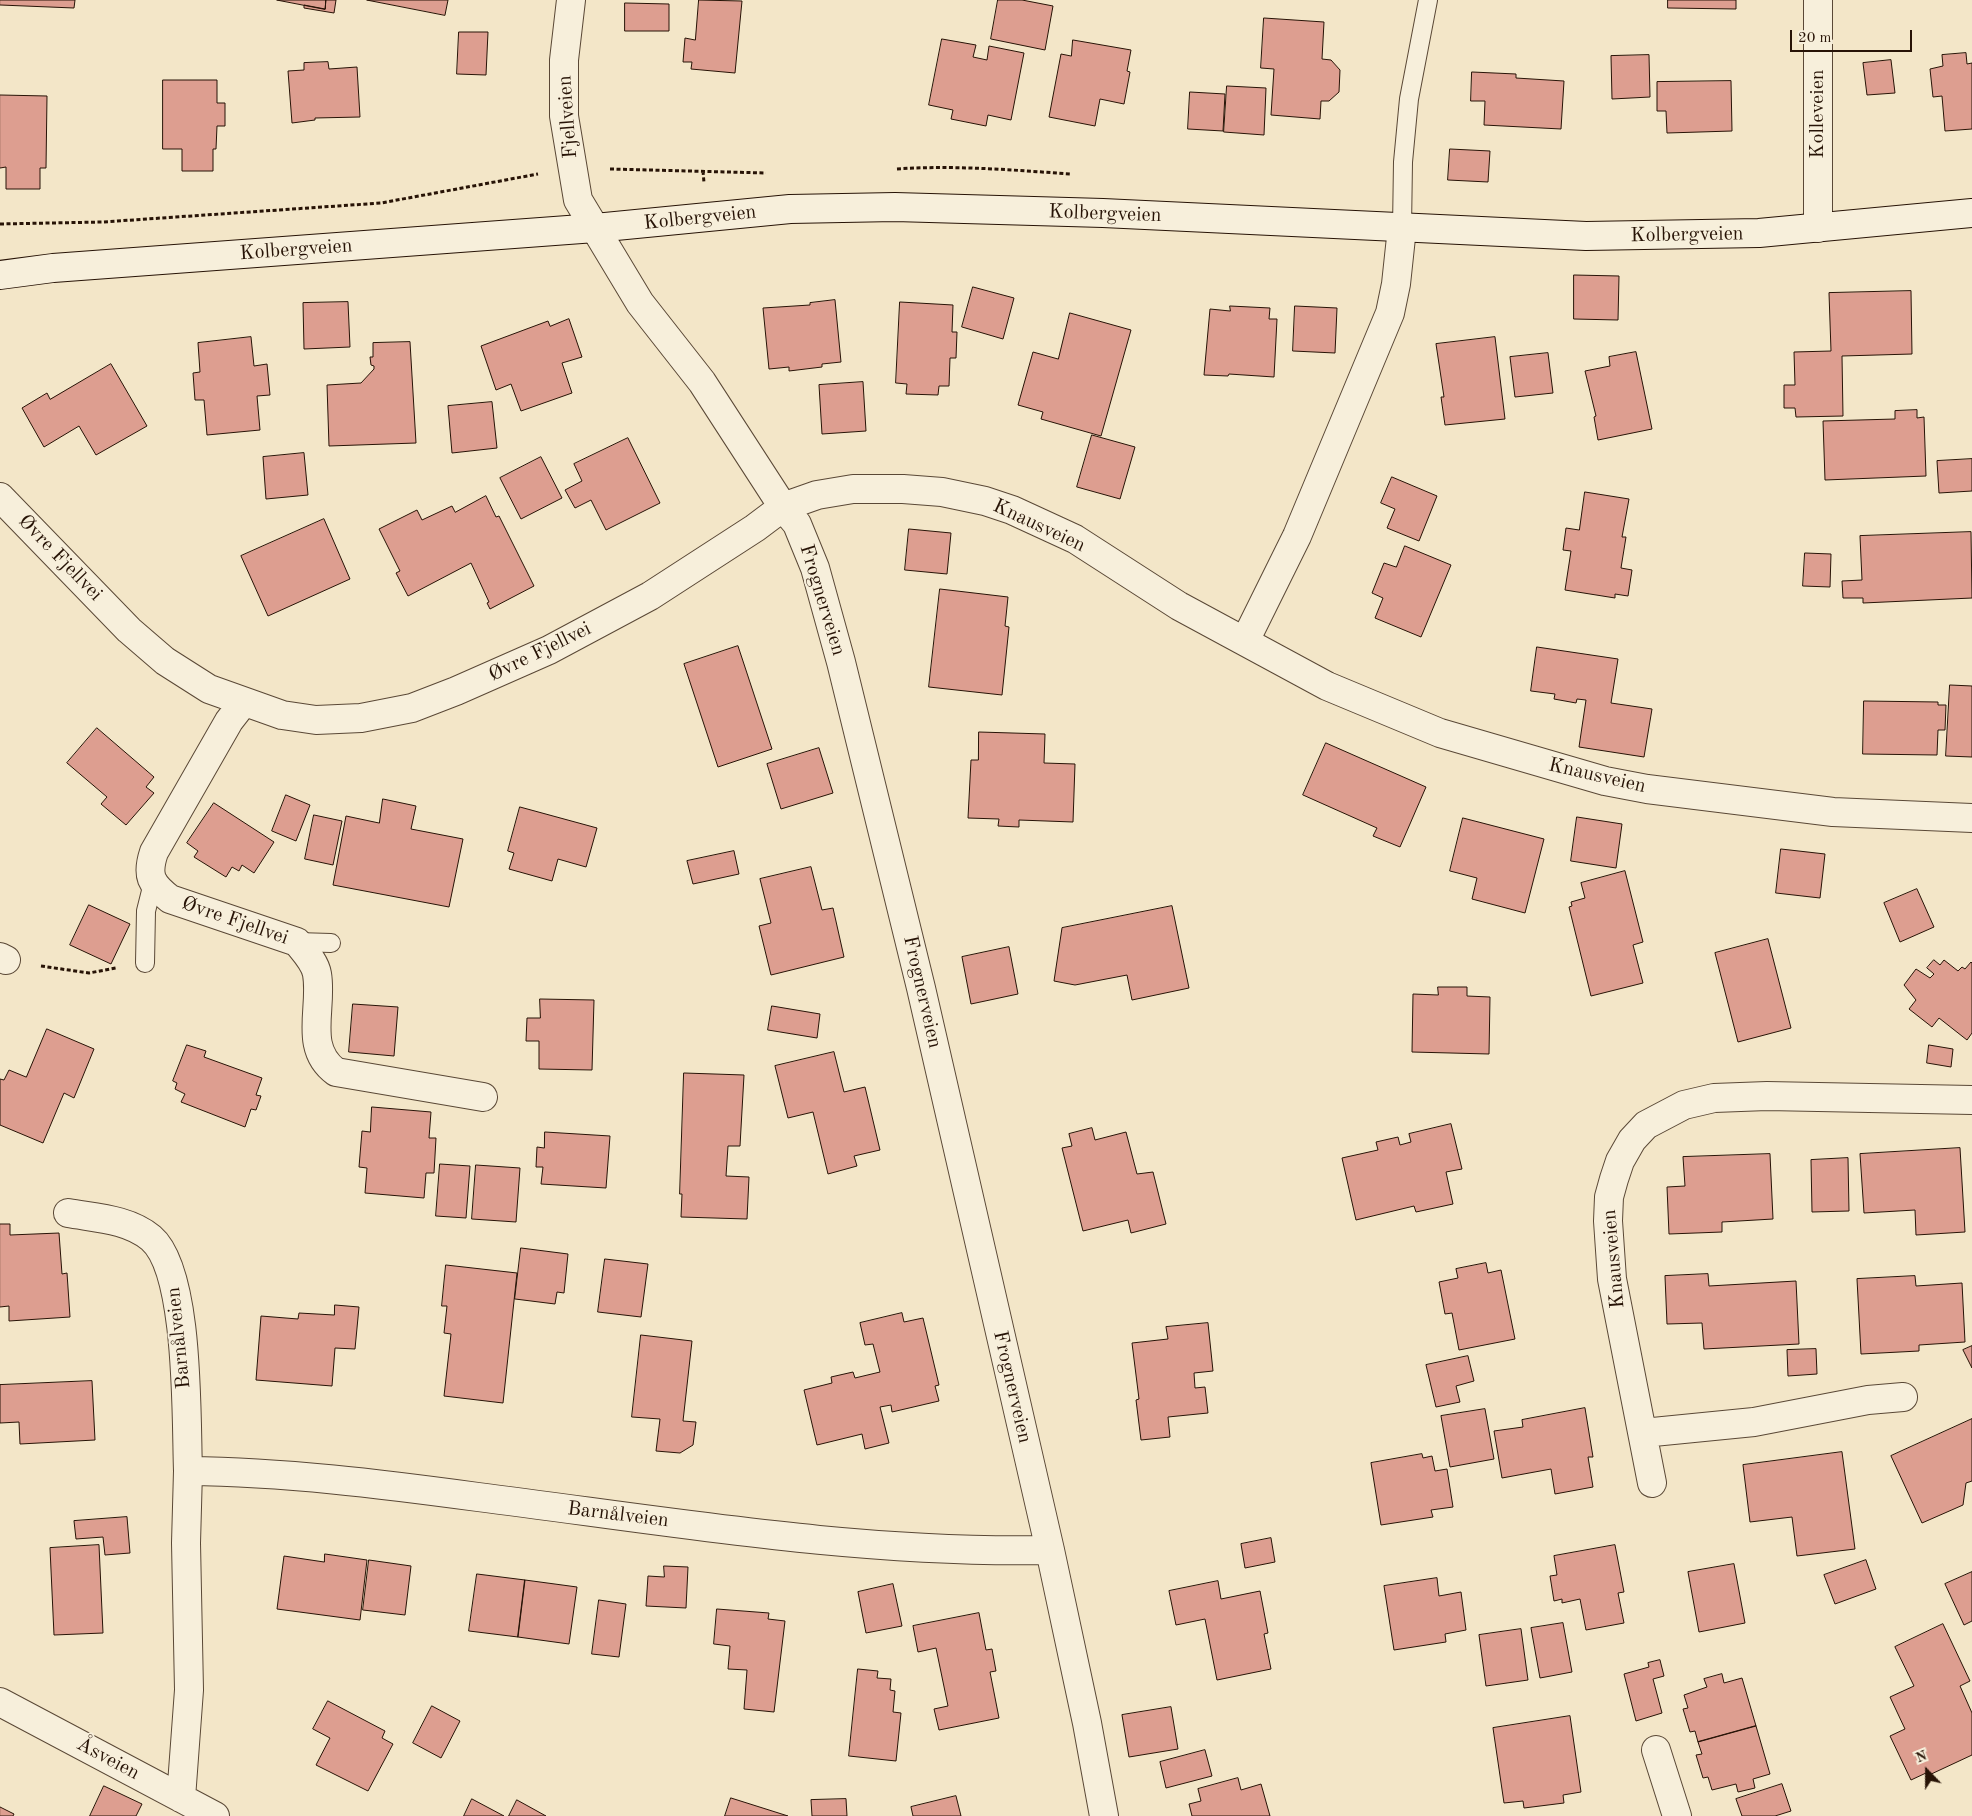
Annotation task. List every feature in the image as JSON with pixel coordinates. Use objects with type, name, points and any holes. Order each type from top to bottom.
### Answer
[{"type":"street","name":"Fjellveien","points":[[571,0],[564,60],[564,116],[578,200],[595,228]]},
{"type":"street","name":"Kolleveien","points":[[1818,0],[1818,228]]},
{"type":"street","name":"Kolbergveien","points":[[0,275],[53,268],[595,228],[790,209],[895,207],[1103,213],[1586,236],[1667,237],[1759,234],[1972,214]]},
{"type":"street","name":"Frognerveien","points":[[595,228],[640,303],[702,382],[783,507],[797,524],[815,568],[841,662],[921,988],[1050,1550],[1087,1723],[1104,1816]]},
{"type":"street","points":[[1245,641],[1297,536],[1390,313],[1396,284],[1402,228]]},
{"type":"street","name":"Knausveien","points":[[783,507],[817,495],[853,489],[903,489],[942,492],[985,501],[1012,510],[1075,539],[1179,606],[1327,686],[1440,733],[1605,781],[1647,789],[1833,812],[1972,818]]},
{"type":"street","name":"Øvre Fjellvei","points":[[0,497],[129,630],[165,661],[209,689],[243,703],[282,715],[316,720],[361,718],[421,705],[549,650],[650,596],[755,528],[783,507]]},
{"type":"street","points":[[153,883],[150,867],[154,852],[229,721],[243,703]]},
{"type":"street","name":"Øvre Fjellvei","points":[[153,883],[157,889],[170,899],[296,942],[310,958],[317,974],[316,1040],[326,1066],[336,1072],[483,1097]]},
{"type":"street","name":"Knausveien","points":[[1652,1483],[1613,1288],[1608,1221],[1609,1197],[1620,1161],[1632,1140],[1646,1125],[1684,1105],[1714,1098],[1767,1096],[1972,1100]]},
{"type":"street","name":"Barnålveien","points":[[68,1213],[130,1224],[150,1238],[160,1248],[171,1273],[180,1312],[188,1471],[186,1543],[189,1690],[181,1798]]},
{"type":"street","points":[[1643,1433],[1754,1422],[1868,1400],[1903,1397]]},
{"type":"street","name":"Barnålveien","points":[[188,1471],[255,1472],[339,1479],[747,1532],[916,1549],[1050,1550]]},
{"type":"street","name":"Åsveien","points":[[0,1702],[215,1816]]},
{"type":"street","points":[[1656,1750],[1677,1816]]},
{"type":"lane","points":[[1402,228],[1403,162],[1410,99],[1428,0]]},
{"type":"lane","points":[[145,963],[146,911],[153,883]]},
{"type":"lane","points":[[296,942],[331,943]]},
{"type":"path","points":[[0,224],[103,222],[381,202],[543,173]]},
{"type":"path","points":[[3,959],[89,974],[145,963]]},
{"type":"building","points":[[0,0],[75,0],[74,8],[0,5]]},
{"type":"building","points":[[277,0],[326,0],[325,9]]},
{"type":"building","points":[[326,0],[336,0],[334,13],[304,8],[304,5],[325,9]]},
{"type":"building","points":[[367,0],[448,0],[445,15]]},
{"type":"building","points":[[699,0],[742,1],[735,73],[691,69],[692,62],[683,62],[685,38],[695,40]]},
{"type":"building","points":[[998,0],[1022,0],[1053,6],[1045,50],[991,39]]},
{"type":"building","points":[[1668,0],[1736,0],[1736,9],[1668,8]]},
{"type":"building","points":[[625,3],[669,4],[669,31],[625,31]]},
{"type":"building","points":[[1264,18],[1324,22],[1322,59],[1331,60],[1340,70],[1339,92],[1329,101],[1321,101],[1320,119],[1271,115],[1274,69],[1261,68]]},
{"type":"building","points":[[459,32],[488,32],[486,75],[457,74]]},
{"type":"building","points":[[942,39],[976,45],[973,57],[987,60],[989,46],[1024,53],[1011,120],[988,115],[986,126],[951,119],[953,110],[929,105]]},
{"type":"building","points":[[1073,40],[1131,50],[1127,71],[1130,72],[1124,104],[1100,99],[1095,126],[1049,117],[1061,54],[1071,56]]},
{"type":"building","points":[[1966,53],[1967,64],[1972,63],[1972,129],[1945,131],[1942,96],[1933,97],[1930,69],[1943,66],[1942,55]]},
{"type":"building","points":[[1649,55],[1650,97],[1612,99],[1611,56]]},
{"type":"building","points":[[1891,60],[1895,93],[1867,95],[1863,63]]},
{"type":"building","points":[[328,62],[329,69],[357,67],[360,117],[315,118],[315,120],[292,123],[288,71],[304,70],[304,63]]},
{"type":"building","points":[[1472,72],[1516,74],[1516,78],[1564,81],[1561,129],[1484,125],[1485,101],[1471,101]]},
{"type":"building","points":[[163,80],[217,80],[217,103],[225,103],[225,126],[217,126],[216,149],[213,149],[213,171],[182,171],[182,149],[163,149]]},
{"type":"building","points":[[1731,81],[1732,131],[1667,133],[1666,111],[1657,111],[1657,82]]},
{"type":"building","points":[[1227,86],[1266,88],[1264,135],[1224,132]]},
{"type":"building","points":[[1190,92],[1225,94],[1223,131],[1188,129]]},
{"type":"building","points":[[0,95],[47,96],[46,168],[40,168],[40,189],[6,189],[6,167],[0,168]]},
{"type":"building","points":[[1450,149],[1490,151],[1488,182],[1448,180]]},
{"type":"building","points":[[1574,275],[1619,276],[1618,320],[1574,319]]},
{"type":"building","points":[[973,287],[1014,298],[1003,339],[962,327]]},
{"type":"building","points":[[1911,291],[1912,354],[1842,356],[1843,416],[1796,417],[1795,408],[1784,408],[1784,385],[1795,385],[1794,352],[1831,351],[1829,293]]},
{"type":"building","points":[[835,300],[841,362],[822,364],[822,367],[789,371],[789,367],[769,369],[763,308],[810,305],[810,303]]},
{"type":"building","points":[[348,302],[350,347],[304,349],[303,303]]},
{"type":"building","points":[[900,302],[953,305],[952,332],[957,332],[956,358],[950,358],[949,386],[939,386],[938,395],[906,394],[907,384],[896,383]]},
{"type":"building","points":[[1230,306],[1270,308],[1269,319],[1277,319],[1274,377],[1229,374],[1228,376],[1204,375],[1210,309],[1230,311]]},
{"type":"building","points":[[1295,306],[1337,308],[1335,353],[1293,351]]},
{"type":"building","points":[[1070,313],[1131,330],[1101,436],[1041,419],[1043,412],[1018,405],[1033,352],[1058,359]]},
{"type":"building","points":[[569,319],[582,357],[562,363],[572,393],[521,411],[511,384],[496,390],[481,346],[548,321],[550,326]]},
{"type":"building","points":[[251,337],[254,366],[267,364],[270,395],[257,396],[260,430],[207,435],[204,400],[195,400],[193,373],[200,372],[198,343]]},
{"type":"building","points":[[1495,337],[1505,419],[1445,425],[1441,397],[1444,397],[1436,344]]},
{"type":"building","points":[[410,342],[416,443],[329,446],[327,385],[361,383],[374,369],[374,366],[371,365],[370,357],[373,357],[373,343]]},
{"type":"building","points":[[1636,352],[1652,429],[1598,440],[1594,417],[1596,416],[1585,371],[1610,366],[1609,357]]},
{"type":"building","points":[[1548,353],[1553,393],[1515,397],[1510,357]]},
{"type":"building","points":[[111,364],[147,426],[96,455],[79,426],[44,447],[22,408],[47,393],[50,399]]},
{"type":"building","points":[[863,382],[866,431],[822,434],[819,385]]},
{"type":"building","points":[[492,402],[497,448],[452,453],[448,406]]},
{"type":"building","points":[[1917,410],[1917,418],[1924,417],[1926,476],[1825,480],[1823,421],[1895,419],[1895,411]]},
{"type":"building","points":[[1092,435],[1135,447],[1120,499],[1077,487]]},
{"type":"building","points":[[628,438],[660,503],[606,530],[591,500],[575,508],[565,490],[582,481],[574,464]]},
{"type":"building","points":[[304,453],[308,495],[266,499],[263,457]]},
{"type":"building","points":[[541,457],[562,498],[521,519],[500,478]]},
{"type":"building","points":[[1972,459],[1972,491],[1939,493],[1937,461]]},
{"type":"building","points":[[1392,477],[1437,496],[1419,541],[1387,528],[1395,509],[1381,503]]},
{"type":"building","points":[[1585,492],[1629,499],[1622,537],[1626,537],[1621,568],[1632,570],[1628,596],[1615,594],[1615,598],[1565,590],[1571,551],[1563,550],[1566,528],[1579,530]]},
{"type":"building","points":[[486,496],[496,517],[499,516],[534,586],[490,609],[487,603],[489,602],[471,563],[408,596],[396,573],[400,571],[379,529],[417,510],[422,520],[452,506],[455,512]]},
{"type":"building","points":[[324,519],[350,579],[268,616],[241,556]]},
{"type":"building","points":[[909,529],[951,533],[947,574],[905,570]]},
{"type":"building","points":[[1971,532],[1972,598],[1863,603],[1863,598],[1843,598],[1842,581],[1862,580],[1860,536]]},
{"type":"building","points":[[1405,546],[1451,565],[1421,637],[1375,618],[1383,598],[1372,593],[1384,563],[1396,567]]},
{"type":"building","points":[[1805,553],[1831,554],[1830,587],[1803,586]]},
{"type":"building","points":[[940,589],[1008,597],[1005,626],[1009,627],[1002,695],[929,687]]},
{"type":"building","points":[[738,646],[772,749],[718,767],[684,664]]},
{"type":"building","points":[[1537,647],[1618,659],[1611,703],[1652,709],[1644,757],[1579,747],[1586,700],[1577,699],[1576,703],[1554,699],[1555,694],[1531,691]]},
{"type":"building","points":[[1950,685],[1972,686],[1972,757],[1946,756]]},
{"type":"building","points":[[1864,701],[1938,702],[1938,705],[1946,705],[1945,730],[1938,730],[1937,755],[1863,754]]},
{"type":"building","points":[[97,728],[154,777],[146,787],[154,793],[126,825],[101,804],[107,797],[67,763]]},
{"type":"building","points":[[979,732],[1045,734],[1044,763],[1075,764],[1073,822],[1019,820],[1019,827],[998,826],[999,819],[968,818],[971,760],[978,760]]},
{"type":"building","points":[[1326,743],[1426,787],[1400,847],[1373,836],[1377,828],[1303,795]]},
{"type":"building","points":[[819,748],[833,793],[781,809],[767,764]]},
{"type":"building","points":[[286,795],[310,805],[296,841],[272,831]]},
{"type":"building","points":[[383,799],[416,806],[411,829],[463,839],[449,907],[333,885],[346,816],[379,823]]},
{"type":"building","points":[[214,803],[274,842],[254,873],[242,865],[239,871],[232,867],[226,877],[194,857],[198,851],[187,843]]},
{"type":"building","points":[[520,807],[597,828],[586,867],[558,859],[552,881],[509,869],[514,853],[508,851]]},
{"type":"building","points":[[314,815],[342,821],[333,865],[305,859]]},
{"type":"building","points":[[1577,817],[1622,824],[1616,868],[1571,861]]},
{"type":"building","points":[[1463,818],[1544,839],[1525,913],[1472,899],[1477,878],[1450,871]]},
{"type":"building","points":[[1781,849],[1825,854],[1820,898],[1776,893]]},
{"type":"building","points":[[734,851],[739,874],[693,884],[687,861]]},
{"type":"building","points":[[811,867],[822,910],[833,908],[844,957],[771,975],[759,926],[771,923],[760,879]]},
{"type":"building","points":[[1625,871],[1643,942],[1633,945],[1643,983],[1591,996],[1569,907],[1572,906],[1571,902],[1585,898],[1581,883]]},
{"type":"building","points":[[1917,889],[1934,927],[1900,942],[1884,903]]},
{"type":"building","points":[[89,905],[130,924],[111,964],[70,945]]},
{"type":"building","points":[[1172,906],[1189,988],[1132,1000],[1127,975],[1075,985],[1054,981],[1062,928]]},
{"type":"building","points":[[1768,939],[1791,1028],[1738,1042],[1715,953]]},
{"type":"building","points":[[1009,947],[1018,994],[971,1004],[962,957]]},
{"type":"building","points":[[1934,960],[1940,965],[1944,960],[1958,971],[1962,967],[1965,969],[1972,963],[1972,1033],[1967,1040],[1939,1018],[1932,1027],[1909,1009],[1916,1000],[1904,985],[1916,969],[1930,978],[1934,974],[1927,968]]},
{"type":"building","points":[[1438,987],[1467,987],[1467,996],[1490,997],[1489,1054],[1412,1052],[1413,994],[1438,995]]},
{"type":"building","points":[[540,999],[594,1000],[592,1070],[539,1069],[539,1041],[526,1041],[527,1018],[540,1018]]},
{"type":"building","points":[[353,1004],[398,1007],[394,1056],[349,1052]]},
{"type":"building","points":[[772,1006],[820,1014],[817,1038],[768,1030]]},
{"type":"building","points":[[47,1029],[94,1049],[74,1098],[64,1093],[43,1143],[0,1125],[0,1079],[4,1080],[9,1070],[26,1077]]},
{"type":"building","points":[[187,1045],[206,1051],[204,1057],[262,1078],[256,1095],[261,1096],[256,1110],[251,1109],[245,1127],[181,1102],[185,1094],[175,1089],[177,1083],[173,1081]]},
{"type":"building","points":[[1929,1045],[1953,1049],[1951,1067],[1927,1063]]},
{"type":"building","points":[[834,1052],[844,1092],[865,1087],[880,1150],[854,1156],[857,1166],[828,1174],[813,1112],[788,1118],[775,1066]]},
{"type":"building","points":[[684,1073],[744,1075],[740,1146],[728,1146],[726,1176],[749,1177],[747,1219],[681,1217]]},
{"type":"building","points":[[372,1107],[431,1112],[429,1138],[436,1138],[434,1173],[426,1173],[424,1198],[365,1193],[367,1168],[359,1167],[362,1131],[370,1132]]},
{"type":"building","points":[[1451,1124],[1462,1169],[1446,1172],[1453,1204],[1416,1212],[1414,1206],[1356,1220],[1342,1158],[1378,1150],[1376,1142],[1398,1137],[1400,1145],[1411,1142],[1409,1134]]},
{"type":"building","points":[[1092,1128],[1095,1140],[1126,1132],[1137,1174],[1153,1172],[1166,1224],[1131,1233],[1128,1220],[1083,1231],[1062,1148],[1072,1146],[1069,1134]]},
{"type":"building","points":[[545,1132],[610,1136],[606,1188],[541,1184],[543,1167],[536,1167],[537,1147],[544,1148]]},
{"type":"building","points":[[1960,1148],[1965,1232],[1916,1235],[1915,1210],[1864,1213],[1860,1154]]},
{"type":"building","points":[[1770,1154],[1773,1219],[1722,1222],[1722,1232],[1669,1234],[1667,1187],[1685,1186],[1683,1157]]},
{"type":"building","points":[[1848,1158],[1849,1211],[1812,1212],[1811,1160]]},
{"type":"building","points":[[440,1164],[470,1166],[466,1218],[436,1216]]},
{"type":"building","points":[[476,1165],[520,1168],[516,1222],[472,1219]]},
{"type":"building","points":[[0,1224],[10,1224],[10,1235],[59,1233],[62,1274],[67,1273],[70,1317],[9,1321],[9,1306],[0,1307]]},
{"type":"building","points":[[521,1248],[568,1254],[564,1293],[557,1292],[555,1304],[515,1299]]},
{"type":"building","points":[[605,1259],[648,1264],[641,1317],[598,1312]]},
{"type":"building","points":[[1486,1263],[1488,1273],[1501,1270],[1515,1339],[1459,1350],[1452,1313],[1445,1314],[1439,1282],[1458,1278],[1456,1269]]},
{"type":"building","points":[[446,1265],[517,1273],[503,1403],[444,1396],[451,1334],[444,1333],[447,1306],[442,1306]]},
{"type":"building","points":[[1708,1274],[1709,1286],[1796,1281],[1799,1344],[1704,1349],[1702,1323],[1667,1324],[1665,1276]]},
{"type":"building","points":[[1915,1276],[1916,1286],[1962,1283],[1965,1342],[1919,1345],[1919,1351],[1861,1354],[1857,1279]]},
{"type":"building","points":[[335,1305],[359,1307],[355,1349],[335,1348],[332,1386],[256,1380],[261,1316],[298,1319],[299,1313],[334,1315]]},
{"type":"building","points":[[902,1313],[904,1322],[923,1318],[939,1385],[935,1386],[939,1401],[892,1412],[891,1405],[880,1407],[889,1443],[865,1449],[862,1434],[817,1445],[804,1390],[832,1383],[831,1377],[853,1372],[855,1378],[880,1372],[873,1344],[865,1345],[860,1323]]},
{"type":"building","points":[[1208,1323],[1213,1371],[1194,1373],[1195,1388],[1205,1387],[1208,1413],[1168,1417],[1170,1437],[1141,1440],[1136,1400],[1139,1399],[1132,1343],[1168,1339],[1166,1327]]},
{"type":"building","points":[[641,1335],[692,1341],[683,1421],[696,1422],[693,1445],[680,1453],[656,1451],[660,1419],[632,1417]]},
{"type":"building","points":[[1972,1346],[1972,1368],[1963,1350]]},
{"type":"building","points":[[1816,1349],[1817,1374],[1788,1376],[1787,1350]]},
{"type":"building","points":[[1468,1356],[1474,1381],[1456,1386],[1460,1402],[1436,1407],[1426,1365]]},
{"type":"building","points":[[92,1381],[95,1440],[20,1444],[19,1422],[0,1423],[0,1385]]},
{"type":"building","points":[[1585,1408],[1593,1457],[1588,1457],[1593,1487],[1555,1494],[1551,1469],[1502,1478],[1494,1431],[1523,1427],[1522,1420]]},
{"type":"building","points":[[1485,1409],[1494,1459],[1450,1467],[1441,1416]]},
{"type":"building","points":[[1972,1419],[1972,1481],[1966,1483],[1963,1505],[1922,1523],[1891,1456]]},
{"type":"building","points":[[1842,1452],[1855,1549],[1797,1556],[1792,1517],[1750,1522],[1743,1465]]},
{"type":"building","points":[[1422,1454],[1423,1458],[1432,1456],[1435,1471],[1447,1469],[1453,1507],[1431,1510],[1433,1517],[1381,1525],[1371,1463]]},
{"type":"building","points":[[127,1517],[130,1553],[105,1555],[103,1537],[76,1539],[74,1521]]},
{"type":"building","points":[[1271,1538],[1275,1562],[1245,1568],[1241,1544]]},
{"type":"building","points":[[99,1545],[103,1633],[54,1635],[50,1548]]},
{"type":"building","points":[[1615,1545],[1624,1592],[1618,1593],[1624,1623],[1586,1630],[1580,1599],[1562,1603],[1562,1599],[1554,1601],[1550,1576],[1557,1575],[1554,1556]]},
{"type":"building","points":[[325,1554],[367,1560],[360,1620],[277,1609],[284,1556],[324,1562]]},
{"type":"building","points":[[369,1560],[411,1566],[405,1615],[363,1610]]},
{"type":"building","points":[[1866,1560],[1876,1589],[1835,1604],[1824,1575]]},
{"type":"building","points":[[1734,1564],[1745,1623],[1699,1632],[1688,1572]]},
{"type":"building","points":[[664,1566],[688,1567],[686,1608],[646,1606],[648,1576],[664,1577]]},
{"type":"building","points":[[1972,1572],[1972,1621],[1964,1625],[1945,1584]]},
{"type":"building","points":[[477,1574],[525,1580],[518,1637],[469,1631]]},
{"type":"building","points":[[1437,1578],[1439,1596],[1461,1592],[1466,1630],[1445,1634],[1446,1642],[1394,1650],[1384,1586]]},
{"type":"building","points":[[525,1580],[577,1587],[569,1644],[518,1637]]},
{"type":"building","points":[[1218,1581],[1221,1599],[1260,1591],[1268,1633],[1264,1634],[1271,1669],[1217,1680],[1205,1619],[1176,1625],[1169,1591]]},
{"type":"building","points":[[893,1584],[902,1626],[866,1633],[858,1592]]},
{"type":"building","points":[[599,1600],[626,1604],[619,1657],[592,1654]]},
{"type":"building","points":[[717,1609],[769,1613],[768,1619],[785,1621],[774,1712],[744,1709],[747,1670],[728,1669],[730,1646],[714,1644]]},
{"type":"building","points":[[979,1613],[986,1650],[992,1649],[996,1671],[990,1672],[999,1718],[939,1730],[934,1709],[948,1706],[936,1648],[918,1652],[913,1626]]},
{"type":"building","points":[[1563,1623],[1572,1672],[1540,1678],[1531,1628]]},
{"type":"building","points":[[1943,1624],[1970,1681],[1960,1686],[1972,1713],[1972,1755],[1927,1776],[1926,1773],[1911,1780],[1890,1736],[1905,1729],[1890,1697],[1914,1686],[1895,1647]]},
{"type":"building","points":[[1521,1629],[1528,1680],[1486,1686],[1479,1635]]},
{"type":"building","points":[[1660,1660],[1664,1676],[1653,1679],[1662,1713],[1636,1721],[1624,1674],[1649,1667],[1648,1663]]},
{"type":"building","points":[[858,1669],[878,1671],[877,1678],[891,1679],[890,1690],[895,1691],[893,1712],[901,1713],[896,1761],[849,1756]]},
{"type":"building","points":[[1722,1674],[1724,1683],[1742,1678],[1756,1726],[1698,1742],[1695,1731],[1690,1732],[1683,1709],[1688,1708],[1684,1695],[1707,1687],[1704,1679]]},
{"type":"building","points":[[328,1701],[385,1731],[382,1738],[393,1744],[368,1791],[316,1765],[330,1738],[313,1729]]},
{"type":"building","points":[[432,1706],[460,1721],[441,1758],[413,1743]]},
{"type":"building","points":[[1171,1707],[1178,1749],[1129,1757],[1122,1715]]},
{"type":"building","points":[[1570,1716],[1581,1792],[1563,1795],[1564,1803],[1524,1808],[1523,1801],[1504,1803],[1493,1728]]},
{"type":"building","points":[[1756,1726],[1770,1774],[1753,1779],[1755,1788],[1738,1792],[1736,1784],[1712,1790],[1708,1777],[1703,1778],[1696,1755],[1702,1754],[1698,1742]]},
{"type":"building","points":[[1205,1750],[1212,1776],[1166,1788],[1160,1762]]},
{"type":"building","points":[[1238,1778],[1241,1790],[1261,1784],[1270,1816],[1192,1816],[1189,1804],[1201,1801],[1198,1789]]},
{"type":"building","points":[[1782,1784],[1791,1811],[1775,1816],[1742,1816],[1736,1799]]},
{"type":"building","points":[[104,1786],[142,1804],[136,1816],[90,1816]]},
{"type":"building","points":[[956,1796],[961,1816],[913,1816],[911,1807]]},
{"type":"building","points":[[731,1798],[788,1816],[725,1816]]},
{"type":"building","points":[[472,1799],[504,1816],[464,1816]]},
{"type":"building","points":[[846,1799],[847,1816],[812,1816],[811,1800]]},
{"type":"building","points":[[517,1800],[546,1816],[509,1816]]},
{"type":"building","points":[[0,1807],[14,1814],[13,1816],[0,1816]]}]
